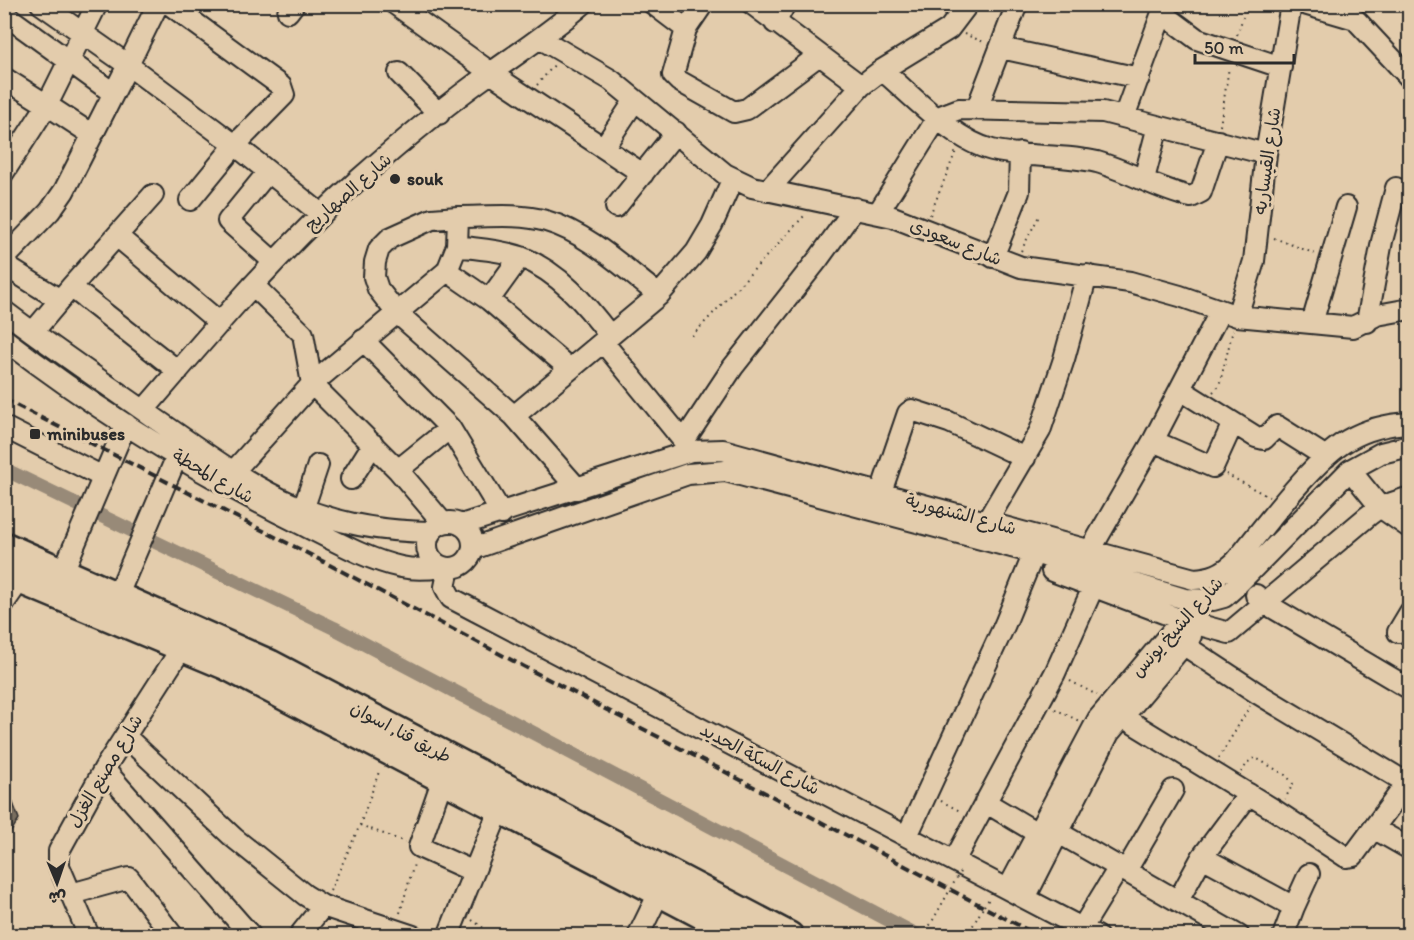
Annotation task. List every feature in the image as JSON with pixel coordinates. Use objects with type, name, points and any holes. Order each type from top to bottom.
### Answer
[{"type":"highway","name":"طريق قنا, اسوان","points":[[4,546],[270,664],[789,936]]},
{"type":"highway","name":"طريق قنا, اسوان","points":[[12,576],[227,666],[743,936]]},
{"type":"street","points":[[41,4],[83,32],[235,145],[321,214]]},
{"type":"street","points":[[4,172],[47,105],[97,4]]},
{"type":"street","points":[[4,258],[50,211],[79,163],[91,134],[158,4]]},
{"type":"street","points":[[169,4],[284,90],[284,95],[235,145],[190,200]]},
{"type":"street","points":[[395,4],[491,73],[643,174]]},
{"type":"street","name":"شارع الصهاريج","points":[[144,410],[274,261],[321,214],[439,114],[491,73],[541,39],[583,4]]},
{"type":"street","points":[[653,4],[686,29]]},
{"type":"street","points":[[703,4],[686,29],[674,75],[679,81],[734,112],[747,109],[818,56]]},
{"type":"street","points":[[752,4],[818,56],[861,86]]},
{"type":"street","points":[[775,23],[785,4]]},
{"type":"street","points":[[767,190],[861,86],[882,70],[950,29],[968,4]]},
{"type":"street","points":[[977,108],[1017,4]]},
{"type":"street","name":"شارع القيساريه","points":[[1091,549],[1181,390],[1229,314],[1254,261],[1266,154],[1291,4]]},
{"type":"street","points":[[1304,4],[1355,19],[1410,78]]},
{"type":"street","points":[[1124,117],[1162,13],[1197,39],[1281,67]]},
{"type":"street","points":[[4,14],[113,93]]},
{"type":"street","name":"شارع سعودى","points":[[541,39],[611,80],[733,178],[767,190],[878,213],[924,228],[1013,265],[1040,271],[1087,274],[1157,288],[1229,314],[1353,327],[1377,315],[1410,309]]},
{"type":"street","points":[[1001,48],[1139,78]]},
{"type":"street","points":[[882,70],[961,137],[990,150],[1097,162],[1187,196],[1199,194],[1218,141]]},
{"type":"street","points":[[399,74],[439,114]]},
{"type":"street","points":[[4,100],[13,83],[91,134]]},
{"type":"street","points":[[604,147],[634,100]]},
{"type":"street","points":[[878,213],[938,117],[949,111],[977,108],[1086,110],[1124,117],[1266,154]]},
{"type":"street","points":[[1144,179],[1158,126]]},
{"type":"street","points":[[616,207],[676,132]]},
{"type":"street","points":[[993,257],[1018,192],[1020,153]]},
{"type":"street","points":[[268,172],[228,221],[274,261]]},
{"type":"street","points":[[514,416],[659,295],[696,252],[712,225],[733,178]]},
{"type":"street","points":[[1367,322],[1382,241],[1396,188]]},
{"type":"street","points":[[33,332],[153,195]]},
{"type":"street","points":[[1312,323],[1346,207]]},
{"type":"street","points":[[457,246],[520,257],[545,269],[567,287],[587,306],[607,339],[688,446],[733,367],[819,258],[855,208]]},
{"type":"street","points":[[233,472],[312,384],[447,271],[457,246],[458,217]]},
{"type":"street","points":[[578,489],[514,416],[396,312],[378,289],[374,277],[379,249],[390,238],[411,226],[432,219],[525,218],[563,227],[585,239],[659,295]]},
{"type":"street","points":[[117,236],[220,323]]},
{"type":"street","points":[[489,300],[520,257]]},
{"type":"street","points":[[4,265],[65,294],[178,371]]},
{"type":"street","points":[[447,271],[489,300],[570,369]]},
{"type":"street","points":[[987,521],[1026,458],[1050,405],[1087,274]]},
{"type":"street","points":[[253,285],[303,334],[312,384],[398,470],[445,527],[469,533],[472,549],[467,561],[445,568],[430,559],[426,545],[445,527]]},
{"type":"street","name":"شارع المحطة","points":[[4,311],[263,491],[303,510],[366,528],[445,527]]},
{"type":"street","name":"شارع المحطة","points":[[4,339],[90,402],[246,496],[357,550],[399,567],[445,568]]},
{"type":"street","points":[[363,340],[450,428],[502,514]]},
{"type":"street","points":[[1181,390],[1262,440],[1274,426],[1279,427],[1326,457]]},
{"type":"street","points":[[881,492],[912,410],[949,422],[1026,458]]},
{"type":"street","points":[[1153,441],[1213,467],[1233,423]]},
{"type":"street","points":[[1224,572],[1326,457],[1347,441],[1369,430],[1410,423]]},
{"type":"street","points":[[62,573],[126,424]]},
{"type":"street","points":[[4,427],[103,477]]},
{"type":"street","points":[[398,470],[450,428]]},
{"type":"street","points":[[351,479],[373,444]]},
{"type":"street","name":"شارع الشنهورية","points":[[445,527],[502,514],[578,489],[688,446],[731,452],[1194,579],[1210,578],[1224,572]]},
{"type":"street","points":[[1224,597],[1350,470],[1381,453],[1410,446]]},
{"type":"street","points":[[117,597],[177,456]]},
{"type":"street","points":[[303,510],[318,465]]},
{"type":"street","points":[[1350,470],[1380,507],[1410,528]]},
{"type":"street","name":"شارع الشنهورية","points":[[472,549],[688,474],[706,471],[742,476],[1032,558],[1097,579],[1185,599],[1224,597]]},
{"type":"street","points":[[957,866],[981,811],[1055,673],[1097,579],[1191,622],[1229,633],[1260,599],[1380,507],[1410,497]]},
{"type":"street","points":[[907,836],[928,795],[1005,624],[1032,558]]},
{"type":"street","name":"شارع السكة الحديد","points":[[445,568],[445,587],[451,598],[907,836],[957,866],[1016,893],[1089,932]]},
{"type":"street","name":"شارع الشيخ يونس","points":[[1016,893],[1059,833],[1116,709],[1191,622],[1224,597],[1224,572]]},
{"type":"street","name":"شارع الشيخ يونس","points":[[1016,893],[1039,834],[1092,727],[1116,709],[1184,645],[1199,600],[1224,572]]},
{"type":"street","points":[[4,603],[12,576]]},
{"type":"street","points":[[1260,599],[1410,689]]},
{"type":"street","points":[[1398,632],[1410,612]]},
{"type":"street","points":[[1116,709],[1346,858],[1353,856],[1408,781],[1257,693],[1184,645]]},
{"type":"street","name":"شارع مصنع الغزل","points":[[90,936],[59,866],[59,851],[104,769],[183,646]]},
{"type":"street","points":[[124,736],[234,838],[323,906],[363,928],[404,932]]},
{"type":"street","points":[[104,769],[251,936]]},
{"type":"street","points":[[443,778],[419,847],[472,871]]},
{"type":"street","points":[[1179,899],[1241,789]]},
{"type":"street","points":[[1089,932],[1124,867],[1173,790]]},
{"type":"street","points":[[448,936],[472,871],[500,807]]},
{"type":"street","points":[[981,811],[1039,834]]},
{"type":"street","points":[[1374,829],[1410,849]]},
{"type":"street","points":[[1059,833],[1124,867],[1239,936]]},
{"type":"street","points":[[1202,857],[1294,907]]},
{"type":"street","points":[[1283,936],[1309,874]]},
{"type":"street","points":[[71,894],[129,878],[173,936]]},
{"type":"street","points":[[638,936],[660,891]]},
{"type":"street","points":[[299,936],[323,906]]},
{"type":"path","points":[[950,29],[1001,48]]},
{"type":"path","points":[[1218,141],[1231,50]]},
{"type":"path","points":[[528,97],[565,52]]},
{"type":"path","points":[[924,228],[961,137]]},
{"type":"path","points":[[693,336],[818,200]]},
{"type":"path","points":[[1013,265],[1040,216]]},
{"type":"path","points":[[1257,231],[1330,260]]},
{"type":"path","points":[[1203,404],[1219,386],[1229,314]]},
{"type":"path","points":[[1213,467],[1283,504]]},
{"type":"path","points":[[1055,673],[1116,709]]},
{"type":"path","points":[[1212,771],[1257,693]]},
{"type":"path","points":[[1040,701],[1092,727]]},
{"type":"path","points":[[323,906],[360,825],[388,750]]},
{"type":"path","points":[[1241,789],[1250,760],[1256,758],[1287,776],[1293,784],[1292,789],[1276,811]]},
{"type":"path","points":[[928,795],[981,811]]},
{"type":"path","points":[[360,825],[419,847],[404,932]]},
{"type":"path","points":[[924,936],[957,866]]},
{"type":"path","points":[[967,936],[984,906]]},
{"type":"path","points":[[458,911],[495,936]]},
{"type":"building","points":[[4,798],[13,803],[4,817]]},
{"type":"waterway","points":[[4,469],[334,628],[919,936]]},
{"type":"railway","points":[[4,399],[303,551],[1039,936]]},
{"type":"place","name":"souk","points":[[395,179]]},
{"type":"place","name":"minibuses","points":[[35,434]]}]
